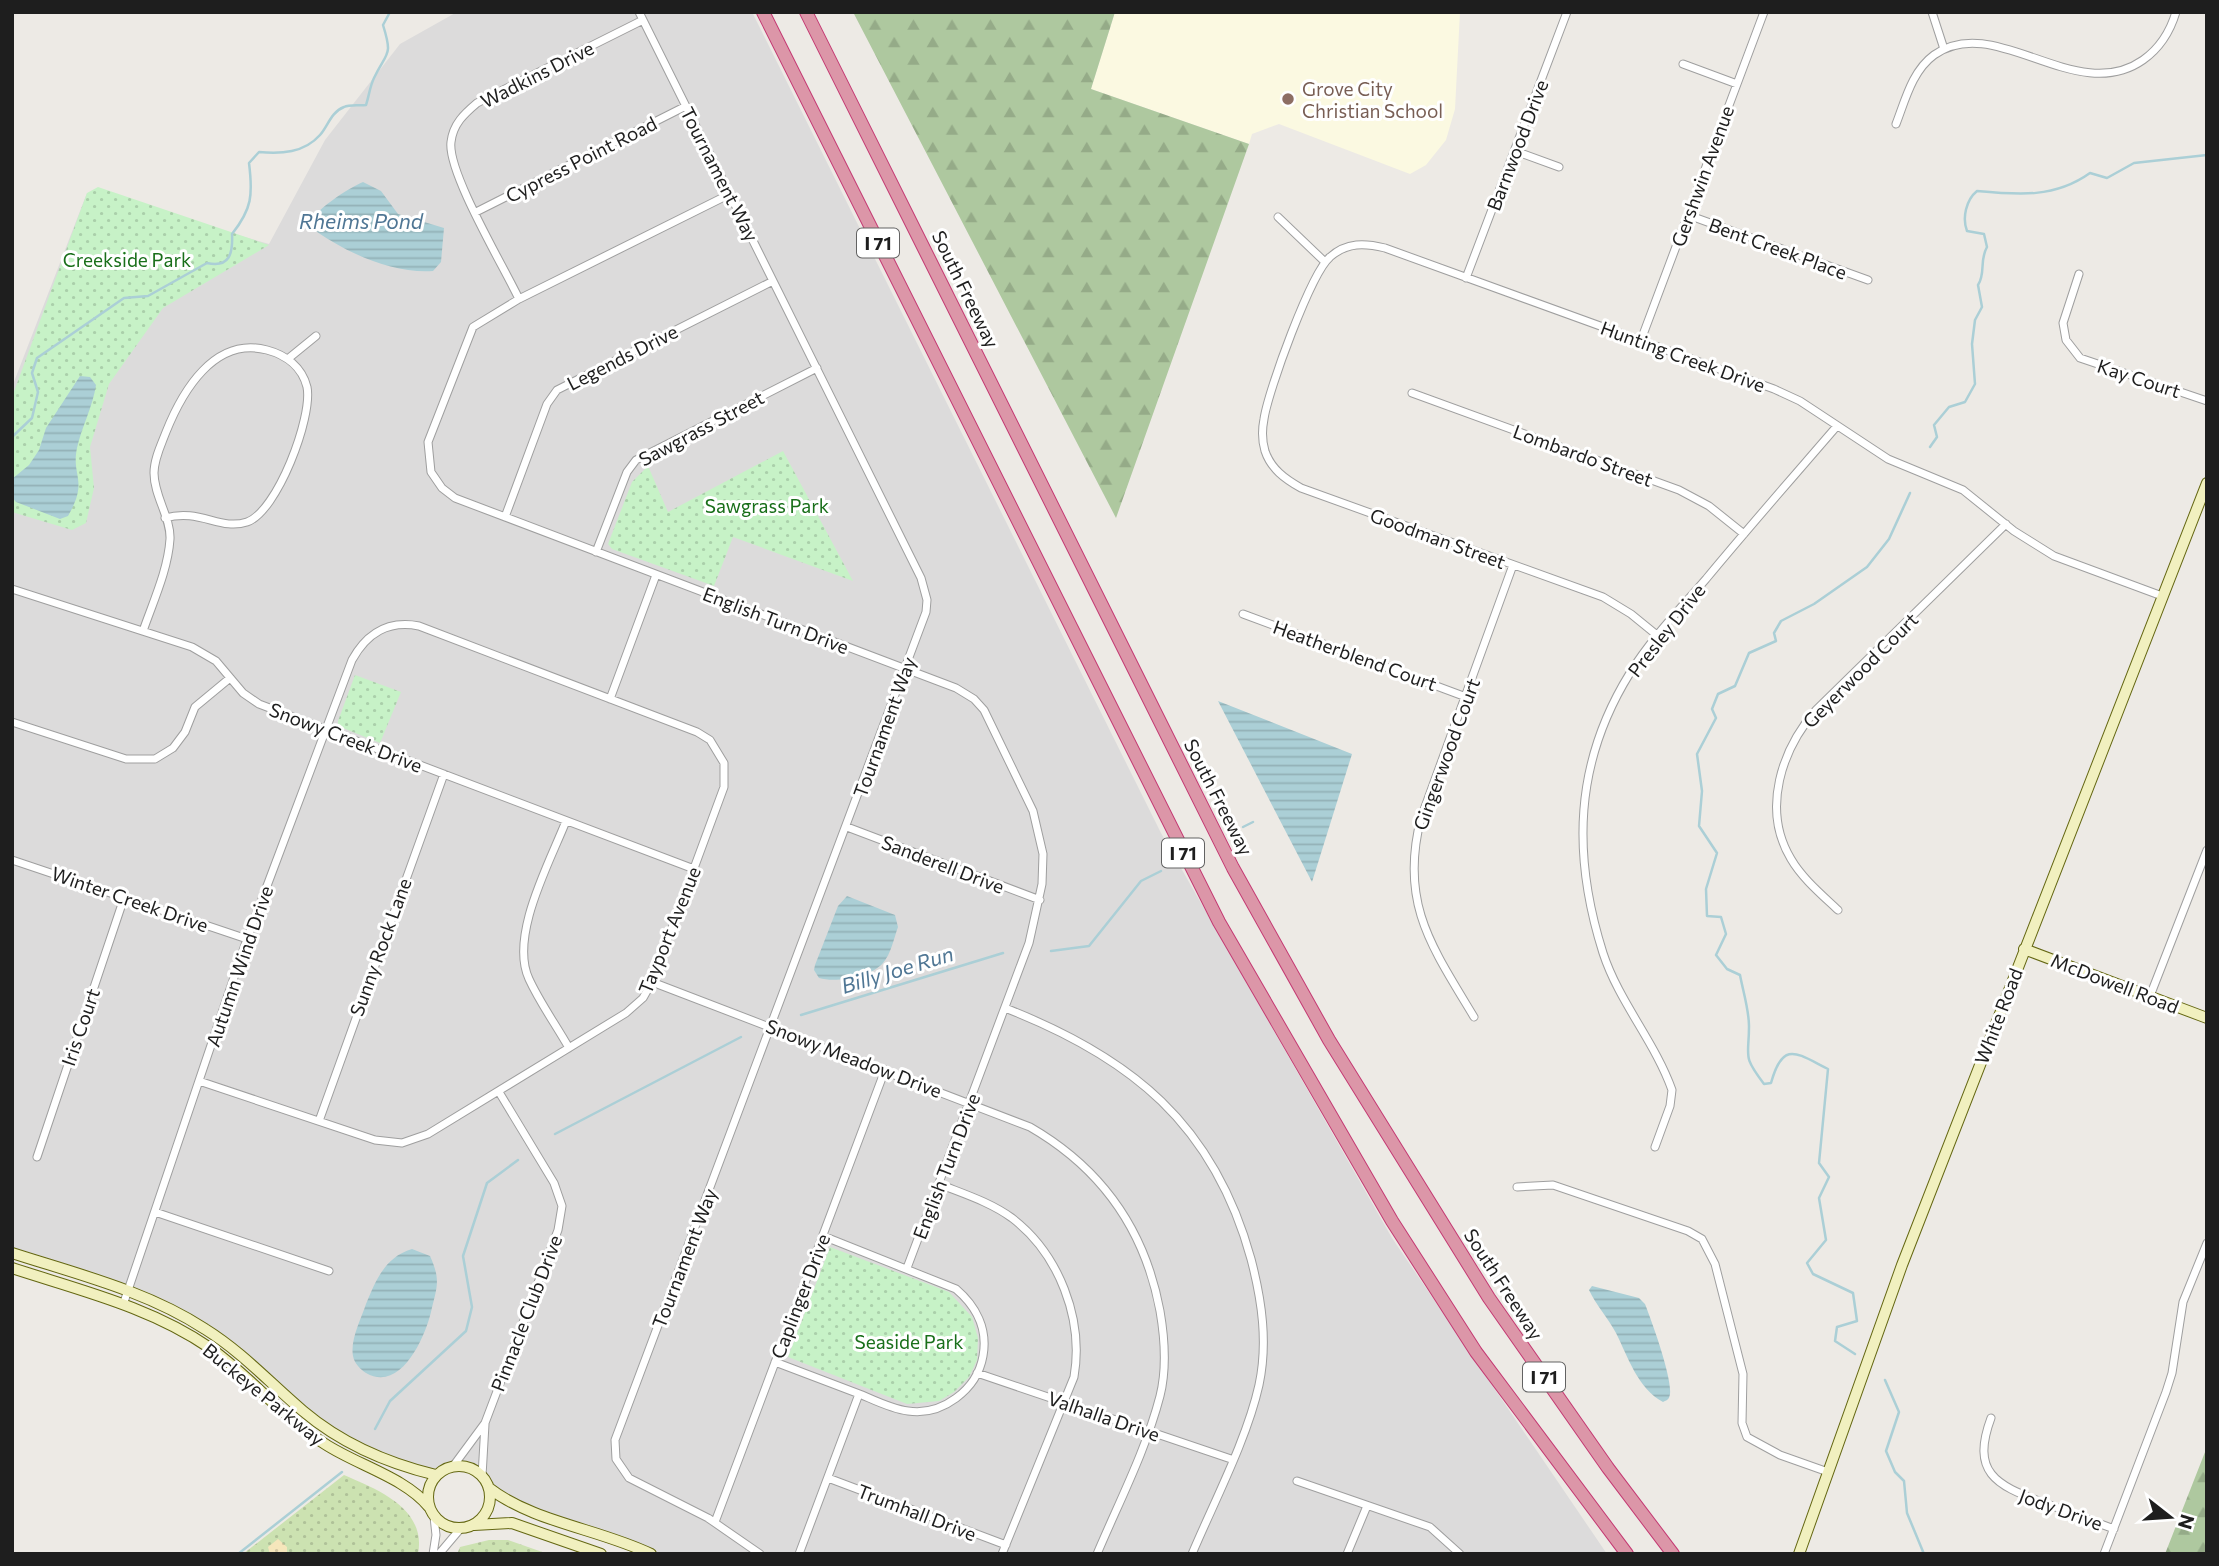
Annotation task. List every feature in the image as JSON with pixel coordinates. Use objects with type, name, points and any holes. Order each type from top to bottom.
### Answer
[{"type":"highway","name":"I 71","points":[[763,12],[1219,922],[1371,1185],[1476,1352],[1627,1554]]},
{"type":"highway","name":"South Freeway","points":[[806,12],[1233,868],[1329,1040],[1496,1308],[1608,1468],[1674,1554]]},
{"type":"street","name":"Tournament Way","points":[[639,12],[925,588],[926,612],[617,1433],[614,1447],[620,1467],[635,1482],[715,1522]]},
{"type":"street","name":"Barnwood Drive","points":[[1466,278],[1567,12]]},
{"type":"street","name":"Gershwin Avenue","points":[[1641,340],[1764,12]]},
{"type":"street","points":[[1932,12],[1944,49]]},
{"type":"street","points":[[1896,124],[1917,74],[1924,64],[1944,49],[1978,44],[2080,72],[2104,74],[2131,67],[2152,53],[2167,33],[2176,12]]},
{"type":"street","name":"Wadkins Drive","points":[[519,299],[452,157],[450,143],[461,116],[477,103],[643,20]]},
{"type":"street","points":[[1683,64],[1737,84]]},
{"type":"street","name":"Cypress Point Road","points":[[476,212],[686,106]]},
{"type":"street","points":[[1515,151],[1559,167]]},
{"type":"street","name":"English Turn Drive","points":[[730,194],[519,299],[484,318],[470,331],[428,442],[431,472],[442,488],[455,498],[962,691],[984,710],[1028,797],[1038,826],[1043,854],[1040,900],[1030,943],[907,1268]]},
{"type":"street","name":"Bent Creek Place","points":[[1688,215],[1868,280]]},
{"type":"street","points":[[1278,217],[1325,262]]},
{"type":"street","name":"Hunting Creek Drive","points":[[1325,262],[1342,248],[1364,243],[1385,248],[1774,389],[1800,401],[1888,459],[1963,490],[2006,524],[2054,556],[2162,596]]},
{"type":"street","name":"Goodman Street","points":[[1325,262],[1310,287],[1266,407],[1263,429],[1265,452],[1272,466],[1290,482],[1603,597],[1631,614],[1658,636]]},
{"type":"street","name":"Kay Court","points":[[2080,274],[2063,323],[2066,340],[2080,358],[2207,401]]},
{"type":"street","name":"Legends Drive","points":[[505,517],[547,404],[557,390],[773,281]]},
{"type":"street","points":[[289,358],[316,336]]},
{"type":"street","points":[[143,631],[169,553],[170,535],[164,518],[156,493],[154,470],[158,452],[185,391],[220,356],[238,348],[267,350],[289,358],[304,377],[308,406],[275,498],[264,513],[249,522],[233,525],[191,514],[164,518]]},
{"type":"street","name":"Sawgrass Street","points":[[596,552],[627,471],[636,460],[817,368]]},
{"type":"street","name":"Lombardo Street","points":[[1412,393],[1679,490],[1709,506],[1744,534]]},
{"type":"street","name":"Presley Drive","points":[[1655,1147],[1670,1105],[1672,1090],[1604,956],[1587,894],[1582,855],[1585,794],[1600,735],[1630,673],[1658,636],[1837,426]]},
{"type":"street","name":"White Road","points":[[1799,1554],[1902,1265],[2207,483]]},
{"type":"street","name":"Geyerwood Court","points":[[1838,910],[1790,858],[1779,825],[1777,804],[1784,761],[1793,740],[1816,710],[2006,524]]},
{"type":"street","name":"Gingerwood Court","points":[[1474,1017],[1431,945],[1412,883],[1413,849],[1421,818],[1513,565]]},
{"type":"street","points":[[610,699],[656,575]]},
{"type":"street","name":"Snowy Creek Drive","points":[[12,589],[192,647],[216,661],[243,694],[259,704],[694,869]]},
{"type":"street","name":"Heatherblend Court","points":[[1243,614],[1466,697]]},
{"type":"street","name":"Tayport Avenue","points":[[199,1081],[374,1140],[402,1143],[416,1141],[626,1013],[643,998],[652,982],[724,788],[724,763],[710,740],[697,732],[419,626],[395,624],[371,635]]},
{"type":"street","name":"Autumn Wind Drive","points":[[123,1305],[247,939],[352,660],[371,635]]},
{"type":"street","points":[[12,722],[126,759],[155,759],[173,748],[185,732],[195,708],[230,678]]},
{"type":"street","name":"Sunny Rock Lane","points":[[319,1121],[444,774]]},
{"type":"street","points":[[566,821],[525,930],[522,953],[528,977],[569,1048]]},
{"type":"street","name":"Sanderell Drive","points":[[847,827],[1040,900]]},
{"type":"street","points":[[2150,996],[2207,850]]},
{"type":"street","name":"Winter Creek Drive","points":[[12,860],[247,939]]},
{"type":"street","name":"Iris Court","points":[[37,1157],[124,898]]},
{"type":"street","name":"McDowell Road","points":[[2024,948],[2207,1018]]},
{"type":"street","name":"Snowy Meadow Drive","points":[[652,982],[1030,1127],[1058,1144],[1099,1180],[1125,1214],[1151,1274],[1164,1335],[1163,1382],[1148,1431],[1097,1554]]},
{"type":"street","points":[[1005,1008],[1075,1038],[1102,1053],[1151,1090],[1193,1137],[1225,1188],[1237,1215],[1254,1271],[1264,1348],[1254,1403],[1192,1554]]},
{"type":"street","name":"Caplinger Drive","points":[[715,1522],[886,1070]]},
{"type":"street","name":"Pinnacle Club Drive","points":[[454,1465],[485,1423],[558,1230],[562,1206],[554,1183],[499,1092]]},
{"type":"street","points":[[939,1184],[986,1202],[1010,1217],[1047,1256],[1066,1294],[1076,1346],[1074,1377],[1065,1403],[1002,1554]]},
{"type":"street","points":[[1517,1186],[1553,1185],[1688,1231],[1702,1239],[1715,1264],[1743,1374],[1742,1423],[1747,1437],[1780,1455],[1828,1472]]},
{"type":"street","points":[[155,1212],[329,1270]]},
{"type":"street","points":[[775,1362],[907,1411],[929,1410],[957,1398],[977,1373],[984,1343],[975,1309],[963,1295],[948,1284],[823,1236]]},
{"type":"street","points":[[2104,1554],[2166,1392],[2183,1302],[2207,1243]]},
{"type":"street","name":"Buckeye Parkway","points":[[12,1253],[128,1292],[191,1320],[233,1347],[305,1412],[349,1443],[391,1463],[436,1475]]},
{"type":"street","name":"Buckeye Parkway","points":[[12,1268],[123,1305],[169,1324],[200,1342],[310,1434],[356,1463],[412,1490],[432,1512]]},
{"type":"street","name":"Valhalla Drive","points":[[977,1373],[1231,1460]]},
{"type":"street","points":[[799,1554],[859,1394]]},
{"type":"street","name":"Jody Drive","points":[[1991,1418],[1984,1436],[1983,1455],[1990,1474],[2004,1488],[2113,1529]]},
{"type":"street","name":"Pinnacle Club Drive","points":[[482,1476],[485,1423]]},
{"type":"street","points":[[433,1554],[436,1535],[427,1493],[436,1475],[454,1465],[472,1468],[482,1476],[489,1488],[508,1503],[607,1535],[650,1554]]},
{"type":"street","name":"Trumhall Drive","points":[[828,1478],[1006,1545]]},
{"type":"street","points":[[1297,1481],[1430,1527],[1460,1554]]},
{"type":"street","points":[[439,1554],[466,1527],[485,1513],[489,1504],[489,1488]]},
{"type":"street","points":[[1347,1554],[1367,1506]]},
{"type":"street","points":[[432,1512],[442,1524],[466,1527],[512,1523],[601,1554]]},
{"type":"street","points":[[715,1522],[760,1554]]},
{"type":"shaded area","points":[[457,12],[752,12],[1161,833],[1392,1238],[1607,1554],[651,1554],[527,1510],[488,1486],[472,1468],[459,1465],[421,1471],[349,1443],[191,1320],[12,1253],[12,387],[87,193],[269,244],[325,140],[400,44]]},
{"type":"shaded area","name":"Grove City Christian School","points":[[1115,12],[1460,12],[1455,109],[1446,140],[1426,165],[1410,174],[1279,124],[1252,134],[1249,144],[1091,89]]},
{"type":"green space","points":[[853,12],[1115,12],[1091,89],[1249,144],[1116,518]]},
{"type":"green space","name":"Creekside Park","points":[[98,187],[269,245],[163,308],[109,384],[90,447],[94,488],[86,523],[72,530],[12,512],[12,397],[87,193]]},
{"type":"green space","name":"Sawgrass Park","points":[[783,451],[853,581],[733,537],[714,586],[612,549],[608,544],[632,482],[648,466],[668,512]]},
{"type":"green space","points":[[355,675],[401,692],[380,743],[338,726]]},
{"type":"green space","name":"Seaside Park","points":[[830,1247],[949,1292],[972,1317],[978,1338],[977,1360],[969,1377],[954,1392],[939,1401],[907,1404],[788,1357]]},
{"type":"green space","points":[[2207,1447],[2207,1554],[2165,1554]]},
{"type":"green space","points":[[344,1475],[384,1494],[407,1512],[415,1524],[419,1538],[418,1554],[243,1554]]},
{"type":"green space","points":[[489,1540],[508,1540],[548,1554],[457,1554],[460,1547]]},
{"type":"sand","points":[[278,1539],[287,1547],[287,1552],[270,1554],[268,1547]]},
{"type":"water","name":"Rheims Pond","points":[[363,182],[381,191],[398,214],[444,228],[441,262],[433,271],[384,265],[336,244],[309,226],[324,207]]},
{"type":"water","points":[[80,376],[90,377],[96,385],[77,448],[77,494],[68,516],[60,519],[16,502],[12,497],[12,479],[29,465],[39,450],[46,428]]},
{"type":"water","points":[[1218,701],[1352,754],[1312,882]]},
{"type":"water","points":[[847,896],[895,915],[898,927],[892,946],[883,963],[870,972],[844,979],[819,978],[814,970],[815,965],[838,906]]},
{"type":"water","points":[[412,1249],[430,1256],[437,1278],[431,1312],[423,1335],[417,1348],[400,1369],[379,1377],[366,1373],[358,1366],[353,1356],[354,1336],[383,1270],[395,1258]]},
{"type":"water","points":[[1592,1286],[1639,1298],[1645,1304],[1668,1375],[1670,1394],[1667,1400],[1663,1402],[1654,1396],[1640,1381],[1616,1333],[1589,1290]]},
{"type":"waterway","points":[[12,437],[32,418],[38,392],[32,373],[37,358],[124,298],[148,296],[207,263],[221,263],[229,258],[232,234],[244,217],[250,201],[249,163],[259,152],[276,153],[307,146],[320,135],[340,109],[366,105],[373,81],[387,53],[388,43],[383,25],[390,12]]},
{"type":"waterway","points":[[1930,447],[1937,437],[1934,425],[1949,407],[1965,402],[1975,384],[1972,344],[1975,320],[1982,307],[1978,285],[1987,247],[1984,234],[1967,231],[1966,210],[1973,195],[1977,191],[2022,194],[2050,191],[2090,173],[2107,178],[2134,163],[2207,155]]},
{"type":"waterway","points":[[1855,1354],[1835,1341],[1837,1327],[1857,1321],[1853,1293],[1813,1274],[1807,1263],[1826,1240],[1819,1198],[1829,1177],[1819,1163],[1828,1069],[1799,1055],[1786,1055],[1780,1060],[1771,1083],[1764,1084],[1752,1067],[1748,1051],[1749,1020],[1740,975],[1727,969],[1716,955],[1726,934],[1721,917],[1707,916],[1706,889],[1717,853],[1699,826],[1702,791],[1697,754],[1716,718],[1712,709],[1718,694],[1735,686],[1749,653],[1776,641],[1774,633],[1781,621],[1814,604],[1867,567],[1889,539],[1910,493]]},
{"type":"waterway","name":"Billy Joe Run","points":[[1243,827],[1253,822]]},
{"type":"waterway","name":"Billy Joe Run","points":[[1051,951],[1089,946],[1141,881],[1161,871]]},
{"type":"waterway","name":"Billy Joe Run","points":[[801,1015],[1003,953]]},
{"type":"waterway","name":"Billy Joe Run","points":[[555,1134],[741,1037]]},
{"type":"waterway","name":"Billy Joe Run","points":[[375,1429],[390,1401],[466,1331],[472,1307],[463,1256],[487,1183],[518,1160]]},
{"type":"waterway","points":[[1885,1380],[1899,1412],[1886,1451],[1895,1472],[1904,1481],[1907,1513],[1924,1554]]},
{"type":"waterway","name":"Billy Joe Run","points":[[238,1554],[342,1472]]},
{"type":"place","name":"Grove City Christian School","points":[[1288,99]]}]
